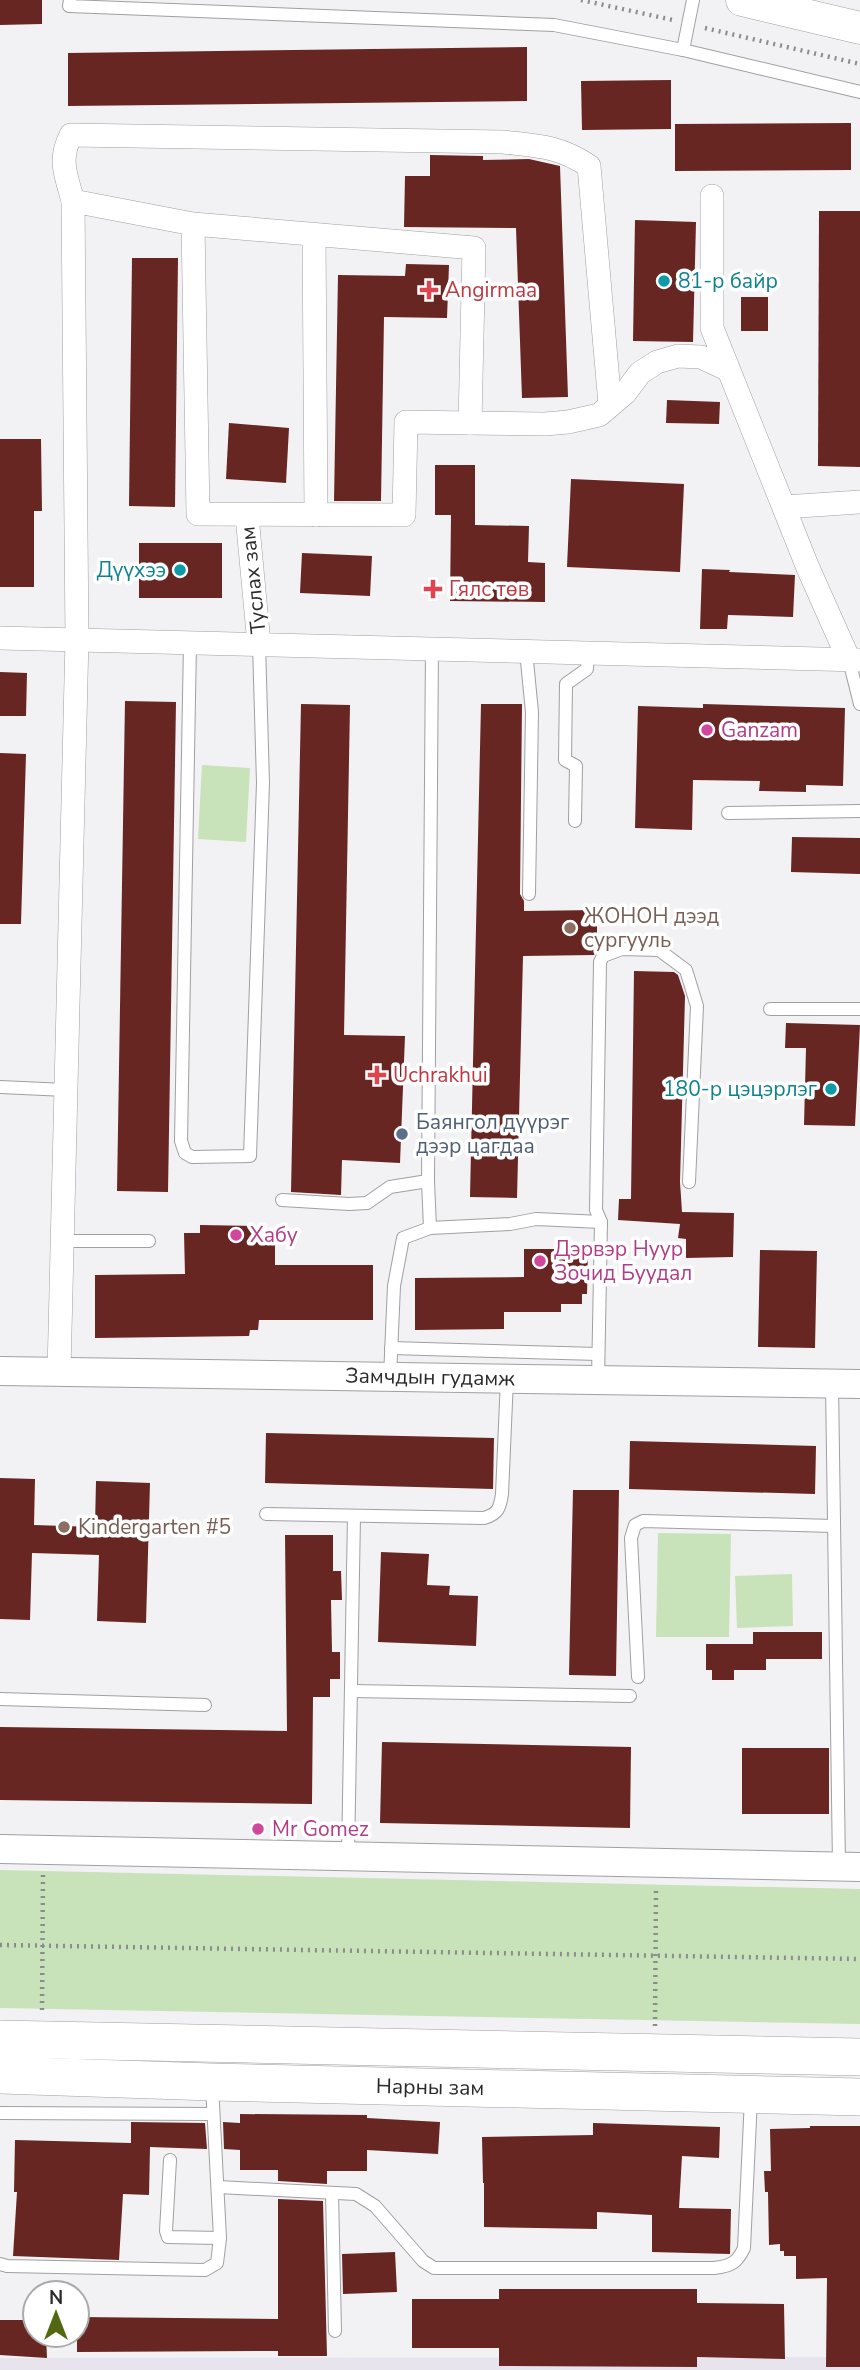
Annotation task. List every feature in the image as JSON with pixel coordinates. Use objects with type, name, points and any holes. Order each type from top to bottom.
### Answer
[{"type":"main road","points":[[743,0],[860,28]]},
{"type":"main road","name":"Нарны зам","points":[[0,2039],[860,2057]]},
{"type":"main road","name":"Нарны зам","points":[[0,2075],[212,2098],[751,2093],[860,2097]]},
{"type":"street","points":[[59,1372],[76,639],[73,201],[63,165],[64,148],[71,135],[503,142],[553,147],[575,157],[589,166],[610,404]]},
{"type":"street","points":[[0,638],[854,660],[784,507],[712,328],[712,196]]},
{"type":"street","points":[[73,201],[192,224],[474,248],[470,423]]},
{"type":"street","points":[[192,224],[198,514],[404,515],[406,422],[568,422],[599,415],[625,393],[640,373],[657,362],[678,356],[701,357],[727,369]]},
{"type":"street","points":[[314,235],[316,515]]},
{"type":"street","points":[[784,507],[860,502]]},
{"type":"street","name":"Туслах зам","points":[[247,516],[259,644]]},
{"type":"street","name":"Замчдын гудамж","points":[[0,1371],[507,1378],[598,1367],[860,1384]]},
{"type":"street","points":[[0,1849],[850,1867]]},
{"type":"lane","points":[[70,0],[69,6],[554,26],[683,50],[860,92]]},
{"type":"lane","points":[[683,50],[693,0]]},
{"type":"lane","points":[[190,643],[181,1141],[184,1153],[192,1157],[250,1156],[264,783],[259,644]]},
{"type":"lane","points":[[430,1228],[428,1181],[432,648]]},
{"type":"lane","points":[[526,651],[532,712],[529,894]]},
{"type":"lane","points":[[575,821],[576,766],[565,760],[566,684],[587,669],[588,652]]},
{"type":"lane","points":[[854,660],[860,704]]},
{"type":"lane","points":[[729,813],[860,811]]},
{"type":"lane","points":[[391,1348],[598,1367],[601,1222],[596,1210],[600,962],[603,956],[622,949],[659,950],[685,971],[697,1006],[690,1182]]},
{"type":"lane","points":[[770,1009],[860,1009]]},
{"type":"lane","points":[[0,1087],[66,1090]]},
{"type":"lane","points":[[282,1199],[367,1203],[390,1187],[428,1181]]},
{"type":"lane","points":[[390,1377],[394,1286],[403,1238],[430,1228],[510,1224],[536,1219],[601,1222]]},
{"type":"lane","points":[[62,1241],[149,1241]]},
{"type":"lane","points":[[266,1514],[494,1516],[500,1508],[502,1494],[507,1378]]},
{"type":"lane","points":[[832,1383],[834,1526],[850,1867]]},
{"type":"lane","points":[[348,1856],[354,1516]]},
{"type":"lane","points":[[638,1677],[631,1538],[635,1525],[643,1521],[834,1526]]},
{"type":"lane","points":[[352,1691],[631,1696]]},
{"type":"lane","points":[[0,1699],[205,1705]]},
{"type":"lane","points":[[218,2187],[356,2194],[375,2206],[423,2261],[434,2268],[730,2266],[738,2260],[744,2248],[751,2093]]},
{"type":"lane","points":[[0,2113],[212,2098],[220,2238],[217,2263],[205,2270],[0,2264]]},
{"type":"lane","points":[[170,2160],[166,2231],[168,2237],[220,2238]]},
{"type":"lane","points":[[332,2193],[335,2331]]},
{"type":"path","points":[[581,0],[860,64]]},
{"type":"path","points":[[42,2021],[44,1850]]},
{"type":"path","points":[[655,2031],[656,1862]]},
{"type":"path","points":[[0,1945],[860,1959]]},
{"type":"shaded area","points":[[860,2357],[860,2370],[0,2370],[0,2358]]},
{"type":"green space","points":[[202,765],[250,768],[246,842],[198,839]]},
{"type":"green space","points":[[658,1533],[731,1534],[729,1637],[656,1637]]},
{"type":"green space","points":[[792,1574],[793,1626],[737,1628],[735,1576]]},
{"type":"green space","points":[[0,1870],[860,1889],[860,2024],[0,2008]]},
{"type":"building","points":[[0,0],[42,0],[42,24],[0,25]]},
{"type":"building","points":[[527,47],[527,101],[68,106],[68,53]]},
{"type":"building","points":[[671,80],[671,129],[582,130],[581,81]]},
{"type":"building","points":[[851,123],[851,170],[675,171],[675,124]]},
{"type":"building","points":[[430,155],[483,156],[483,160],[529,159],[560,166],[568,397],[522,398],[516,228],[404,227],[405,176],[430,176]]},
{"type":"building","points":[[819,211],[860,211],[860,467],[818,466]]},
{"type":"building","name":"81-р байр","points":[[635,220],[696,222],[693,342],[633,341]]},
{"type":"building","points":[[132,258],[178,258],[175,507],[129,506]]},
{"type":"building","points":[[406,264],[449,265],[447,318],[384,317],[381,501],[334,501],[338,275],[405,276]]},
{"type":"building","points":[[741,297],[768,297],[768,331],[741,331]]},
{"type":"building","points":[[667,400],[720,402],[719,424],[666,423]]},
{"type":"building","points":[[229,423],[289,428],[286,483],[226,479]]},
{"type":"building","points":[[0,439],[41,439],[42,511],[34,511],[34,587],[0,587]]},
{"type":"building","points":[[435,465],[475,465],[475,525],[529,526],[528,562],[545,563],[545,602],[450,601],[451,515],[435,515]]},
{"type":"building","points":[[571,479],[684,484],[680,572],[567,567]]},
{"type":"building","name":"Дүүхээ","points":[[139,543],[222,543],[222,598],[139,598]]},
{"type":"building","points":[[302,553],[372,556],[370,596],[300,593]]},
{"type":"building","points":[[702,569],[795,575],[793,617],[728,615],[727,629],[700,629]]},
{"type":"building","points":[[0,672],[27,673],[26,716],[0,716]]},
{"type":"building","points":[[125,701],[176,702],[168,1192],[117,1191]]},
{"type":"building","points":[[301,704],[350,705],[344,1035],[405,1036],[400,1163],[342,1160],[341,1195],[291,1192]]},
{"type":"building","points":[[481,704],[522,704],[520,894],[524,901],[524,911],[597,910],[597,950],[594,955],[523,956],[517,1198],[470,1197]]},
{"type":"building","points":[[703,704],[845,708],[843,786],[806,785],[806,792],[759,791],[760,781],[693,780],[692,830],[635,828],[638,706],[703,708]]},
{"type":"building","points":[[0,753],[26,754],[21,924],[0,924]]},
{"type":"building","points":[[792,837],[860,838],[860,874],[791,872]]},
{"type":"building","points":[[634,971],[674,972],[678,975],[685,996],[680,1182],[682,1212],[734,1213],[733,1257],[686,1258],[686,1239],[678,1238],[680,1224],[618,1220],[619,1199],[631,1199]]},
{"type":"building","name":"180-р цэцэрлэг","points":[[786,1023],[860,1025],[855,1126],[804,1125],[806,1048],[785,1048]]},
{"type":"building","points":[[200,1225],[260,1226],[260,1237],[275,1237],[275,1265],[373,1265],[373,1320],[259,1320],[258,1330],[250,1330],[249,1336],[95,1338],[95,1275],[185,1274],[184,1233],[200,1233]]},
{"type":"building","points":[[524,1249],[588,1249],[587,1294],[582,1294],[582,1304],[561,1304],[561,1312],[504,1312],[504,1329],[415,1330],[415,1278],[524,1277]]},
{"type":"building","points":[[760,1250],[817,1251],[815,1348],[758,1347]]},
{"type":"building","points":[[266,1433],[494,1438],[493,1489],[265,1483]]},
{"type":"building","points":[[630,1441],[816,1446],[815,1494],[629,1489]]},
{"type":"building","points":[[0,1478],[35,1479],[34,1525],[95,1527],[96,1481],[150,1483],[146,1623],[97,1621],[99,1555],[32,1553],[30,1620],[0,1619]]},
{"type":"building","points":[[573,1490],[619,1490],[616,1676],[569,1675]]},
{"type":"building","points":[[285,1535],[333,1535],[333,1571],[341,1571],[342,1600],[331,1600],[332,1652],[340,1652],[340,1679],[330,1679],[330,1697],[313,1697],[312,1804],[0,1800],[0,1727],[287,1731]]},
{"type":"building","points":[[381,1552],[429,1554],[427,1585],[450,1586],[449,1595],[478,1596],[476,1646],[378,1642]]},
{"type":"building","points":[[753,1632],[822,1632],[822,1659],[766,1659],[766,1670],[734,1670],[734,1680],[712,1680],[712,1670],[706,1670],[706,1644],[753,1644]]},
{"type":"building","points":[[382,1742],[631,1747],[630,1828],[380,1823]]},
{"type":"building","points":[[742,1748],[829,1748],[829,1814],[742,1814]]},
{"type":"building","points":[[240,2114],[367,2115],[367,2118],[440,2122],[438,2154],[367,2150],[367,2171],[327,2171],[327,2184],[278,2181],[278,2170],[240,2170],[240,2150],[224,2149],[223,2122],[240,2123]]},
{"type":"building","points":[[131,2122],[205,2123],[207,2149],[150,2147],[149,2195],[123,2194],[119,2260],[13,2256],[17,2192],[14,2192],[15,2140],[131,2143]]},
{"type":"building","points":[[593,2123],[720,2127],[719,2158],[682,2156],[679,2208],[731,2209],[730,2254],[652,2252],[652,2215],[597,2212],[597,2229],[484,2227],[482,2137],[593,2135]]},
{"type":"building","points":[[860,2126],[860,2367],[826,2367],[827,2278],[796,2279],[796,2256],[784,2256],[784,2251],[780,2251],[780,2244],[769,2245],[768,2192],[765,2192],[764,2171],[771,2171],[770,2129]]},
{"type":"building","points":[[278,2199],[323,2201],[327,2356],[278,2356],[278,2351],[77,2352],[77,2349],[91,2349],[91,2317],[278,2319]]},
{"type":"building","points":[[395,2252],[397,2292],[343,2294],[342,2254]]},
{"type":"building","points":[[499,2289],[697,2289],[697,2303],[784,2304],[785,2359],[697,2357],[697,2367],[499,2366],[499,2348],[412,2348],[412,2299],[499,2299]]},
{"type":"building","points":[[0,2320],[21,2320],[21,2349],[47,2349],[47,2358],[0,2355]]},
{"type":"place","name":"81-р байр","points":[[664,281]]},
{"type":"place","name":"Angirmaa","points":[[429,290]]},
{"type":"place","name":"Дүүхээ","points":[[180,570]]},
{"type":"place","name":"Гялс төв","points":[[433,589]]},
{"type":"place","name":"Ganzam","points":[[707,730]]},
{"type":"place","name":"ЖОНОН дээд сургууль","points":[[570,928]]},
{"type":"place","name":"Uchrakhui","points":[[377,1075]]},
{"type":"place","name":"180-р цэцэрлэг","points":[[831,1089]]},
{"type":"place","name":"Баянгол дүүрэг дээр цагдаа","points":[[402,1134]]},
{"type":"place","name":"Хабу","points":[[236,1235]]},
{"type":"place","name":"Дэрвэр Нуур Зочид Буудал","points":[[540,1261]]},
{"type":"place","name":"Kindergarten #5","points":[[64,1527]]},
{"type":"place","name":"Mr Gomez","points":[[258,1829]]}]
